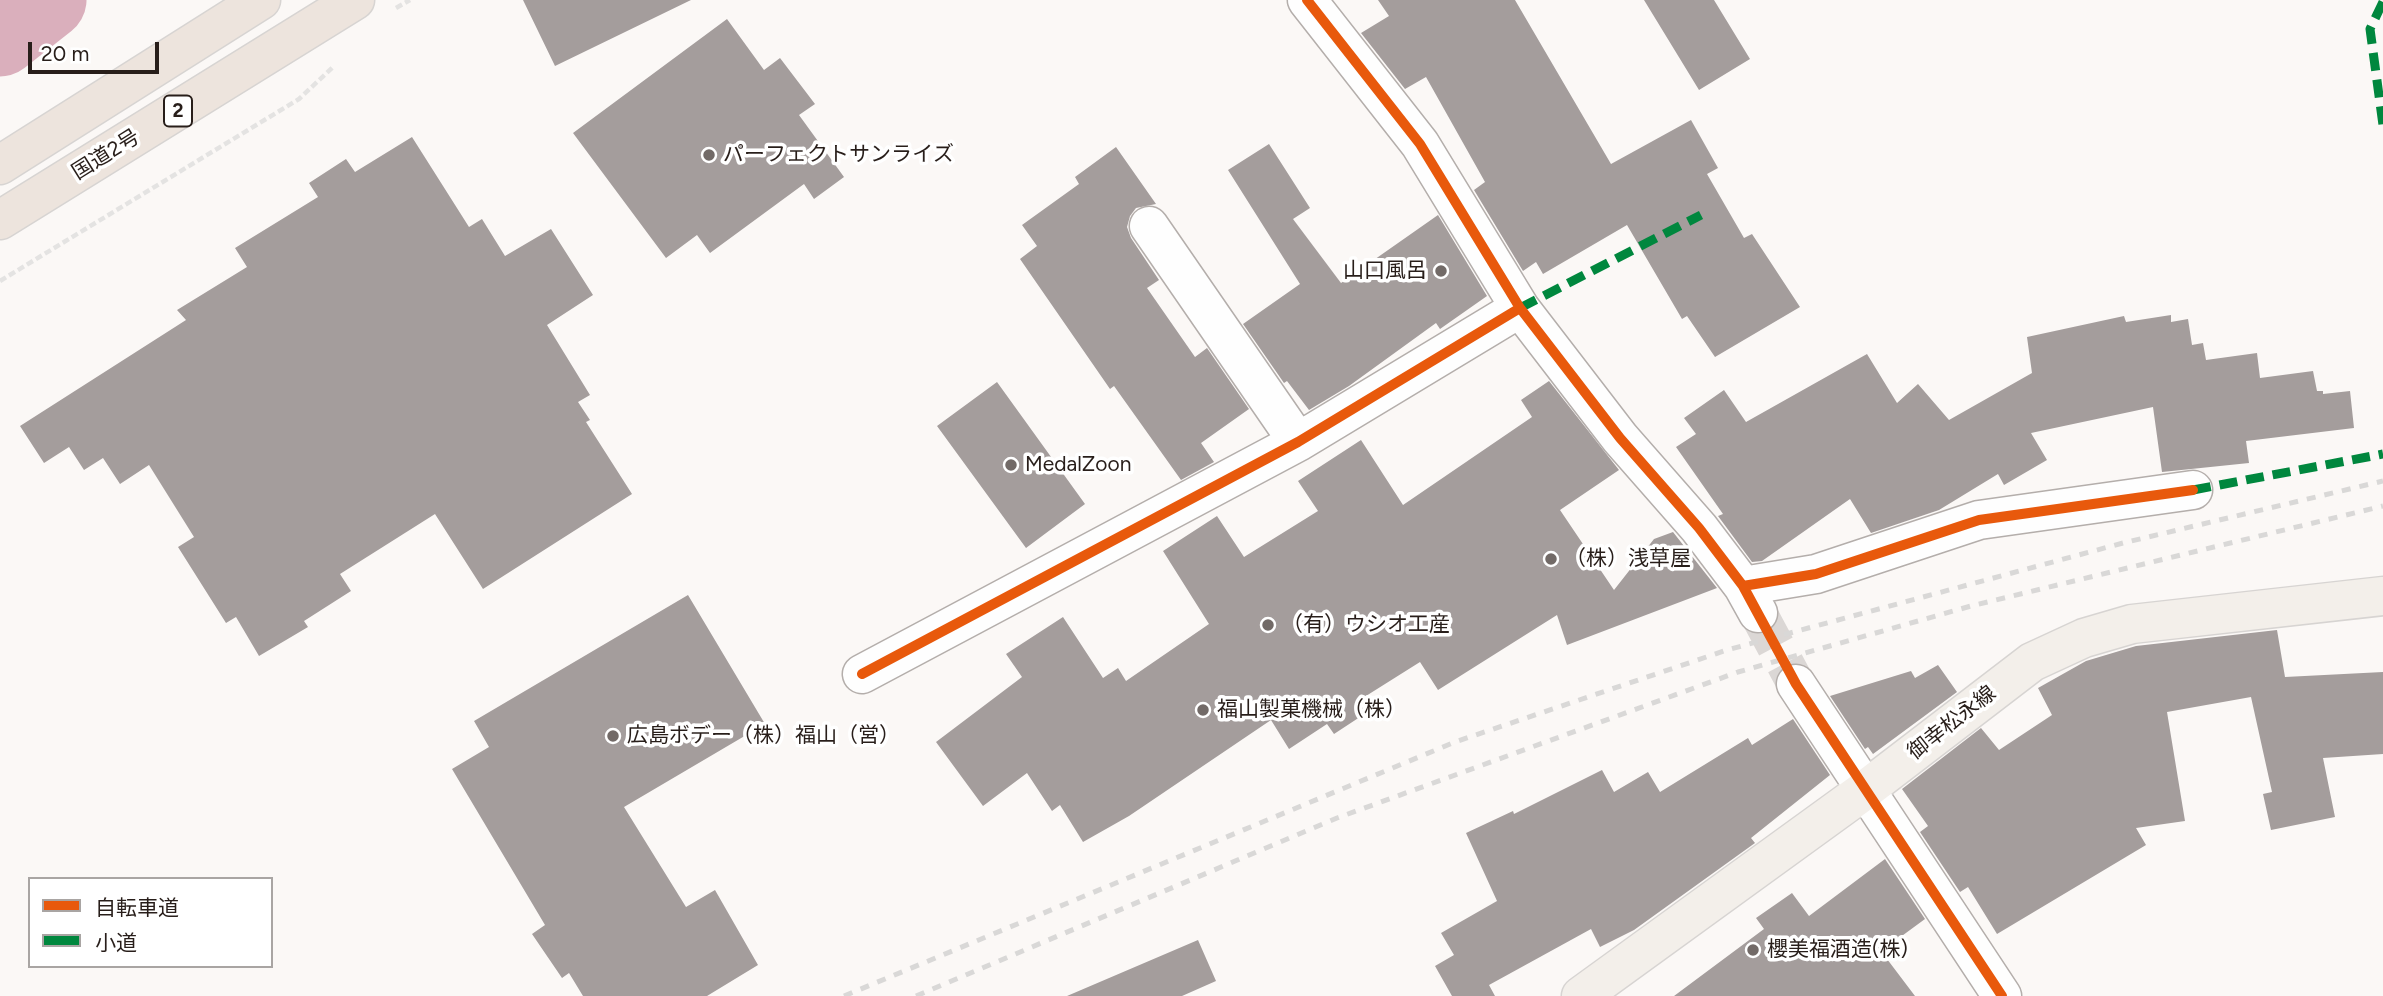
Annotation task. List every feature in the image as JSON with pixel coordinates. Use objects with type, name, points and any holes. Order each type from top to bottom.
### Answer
[{"type":"highway","name":"2","points":[[0,165],[261,0]]},
{"type":"highway","name":"国道2号","points":[[0,220],[355,0]]},
{"type":"main road","name":"御幸松永線","points":[[1581,996],[1865,790],[2032,662],[2084,638],[2132,624],[2383,596]]},
{"type":"street","points":[[1307,0],[1420,144],[1520,308],[1620,439],[1699,528],[1750,600],[1816,574],[1979,520],[2193,490]]},
{"type":"street","points":[[1149,226],[1298,442]]},
{"type":"street","points":[[862,674],[1298,442],[1520,308]]},
{"type":"street","points":[[1796,684],[2002,996]]},
{"type":"path","points":[[395,9],[410,0]]},
{"type":"path","points":[[0,281],[299,99],[337,63]]},
{"type":"building","points":[[523,0],[691,0],[555,66]]},
{"type":"building","points":[[1378,0],[1515,0],[1611,164],[1691,120],[1718,168],[1707,174],[1744,238],[1752,234],[1800,307],[1715,357],[1687,316],[1682,319],[1627,225],[1543,274],[1536,262],[1523,271],[1474,190],[1485,182],[1426,77],[1405,89],[1361,33],[1389,16]]},
{"type":"building","points":[[1644,0],[1714,0],[1750,59],[1699,90]]},
{"type":"building","name":"パーフェクトサンライズ","points":[[727,19],[764,70],[780,58],[815,104],[799,115],[844,177],[814,199],[804,184],[710,253],[697,235],[666,258],[573,133]]},
{"type":"building","points":[[412,137],[469,227],[482,219],[505,256],[551,229],[593,295],[547,325],[590,395],[578,402],[590,420],[586,422],[632,494],[483,589],[435,514],[340,574],[351,591],[304,621],[308,627],[259,656],[236,617],[226,623],[178,547],[194,537],[149,465],[120,484],[103,458],[84,470],[69,447],[44,463],[20,426],[186,320],[177,310],[247,267],[235,248],[318,197],[309,183],[346,159],[355,172]]},
{"type":"building","points":[[1269,144],[1310,208],[1293,219],[1341,283],[1438,215],[1487,296],[1440,329],[1436,323],[1349,386],[1309,410],[1287,381],[1284,383],[1243,324],[1300,284],[1228,170]]},
{"type":"building","points":[[1116,147],[1156,204],[1136,208],[1127,227],[1131,238],[1159,280],[1147,288],[1195,357],[1207,348],[1249,409],[1201,443],[1214,462],[1181,480],[1114,386],[1110,389],[1020,259],[1037,246],[1022,225],[1079,184],[1075,177]]},
{"type":"building","points":[[2171,315],[2171,322],[2188,319],[2192,345],[2203,343],[2206,360],[2257,353],[2260,378],[2313,371],[2317,391],[2323,391],[2323,394],[2350,391],[2354,428],[2246,441],[2249,463],[2162,472],[2153,407],[2031,433],[2047,460],[2004,485],[1998,474],[1939,510],[1871,533],[1850,499],[1762,561],[1752,562],[1718,516],[1723,514],[1676,447],[1696,434],[1684,418],[1724,390],[1746,422],[1867,354],[1897,403],[1918,384],[1949,420],[2032,373],[2027,337],[2124,316],[2126,322]]},
{"type":"building","points":[[1549,381],[1619,470],[1560,510],[1614,590],[1654,539],[1673,532],[1717,588],[1567,645],[1557,615],[1438,690],[1420,662],[1358,701],[1366,713],[1334,734],[1327,724],[1289,749],[1271,720],[1129,816],[1083,842],[1060,805],[1052,811],[1027,773],[983,806],[936,742],[1022,677],[1006,654],[1063,617],[1103,678],[1118,668],[1126,681],[1209,624],[1163,551],[1217,516],[1244,557],[1318,511],[1298,481],[1361,440],[1403,505],[1532,417],[1521,400]]},
{"type":"building","name":"MedalZoon","points":[[997,382],[1085,504],[1026,548],[937,426]]},
{"type":"building","name":"広島ボデー（株）福山（営）","points":[[688,595],[765,724],[624,807],[686,907],[715,890],[758,965],[707,996],[583,996],[569,973],[562,978],[532,934],[545,925],[452,769],[489,747],[474,721]]},
{"type":"building","points":[[2277,630],[2285,677],[2383,672],[2383,754],[2323,758],[2335,817],[2271,830],[2263,794],[2272,792],[2251,697],[2167,712],[2185,821],[2136,828],[2146,845],[1997,934],[1968,887],[1960,892],[1920,832],[1928,826],[1902,789],[1981,728],[1999,750],[2052,715],[2038,688],[2086,661],[2136,646]]},
{"type":"building","points":[[1938,665],[1957,692],[1873,754],[1868,747],[1865,749],[1830,696],[1911,671],[1915,678]]},
{"type":"building","points":[[1793,719],[1830,775],[1751,838],[1755,843],[1634,930],[1600,947],[1591,929],[1489,985],[1495,996],[1452,996],[1435,966],[1454,955],[1441,933],[1497,901],[1466,833],[1513,811],[1514,814],[1602,770],[1614,792],[1648,772],[1660,792],[1748,738],[1752,745]]},
{"type":"building","points":[[1885,859],[1925,919],[1895,941],[1901,948],[1887,959],[1915,996],[1674,996],[1764,929],[1756,918],[1792,893],[1809,916]]},
{"type":"building","points":[[1198,940],[1216,981],[1182,996],[1067,996]]},
{"type":"waterway","points":[[0,37],[47,0]]},
{"type":"tunnel","points":[[1758,613],[1796,684]]},
{"type":"railway","points":[[844,996],[1455,742],[1727,650],[2123,543],[2383,481]]},
{"type":"railway","points":[[916,996],[1337,818],[1738,672],[1971,606],[2383,506]]},
{"type":"marked path","points":[[2383,2],[2370,29],[2383,125]]},
{"type":"marked path","points":[[1520,308],[1701,215]]},
{"type":"marked path","points":[[2193,490],[2383,454]]},
{"type":"cycle path","points":[[1307,0],[1420,144],[1520,308],[1620,438],[1699,528],[1743,586],[1796,684],[2002,996]]},
{"type":"cycle path","points":[[862,674],[1298,442],[1520,308]]},
{"type":"cycle path","points":[[1743,586],[1816,574],[1979,520],[2193,490]]},
{"type":"place","name":"パーフェクトサンライズ","points":[[709,155]]},
{"type":"place","name":"山口風呂","points":[[1441,271]]},
{"type":"place","name":"MedalZoon","points":[[1011,465]]},
{"type":"place","name":"（株）浅草屋","points":[[1551,559]]},
{"type":"place","name":"（有）ウシオ工産","points":[[1268,625]]},
{"type":"place","name":"福山製菓機械（株）","points":[[1203,710]]},
{"type":"place","name":"広島ボデー（株）福山（営）","points":[[613,736]]},
{"type":"place","name":"櫻美福酒造(株)","points":[[1753,950]]}]
